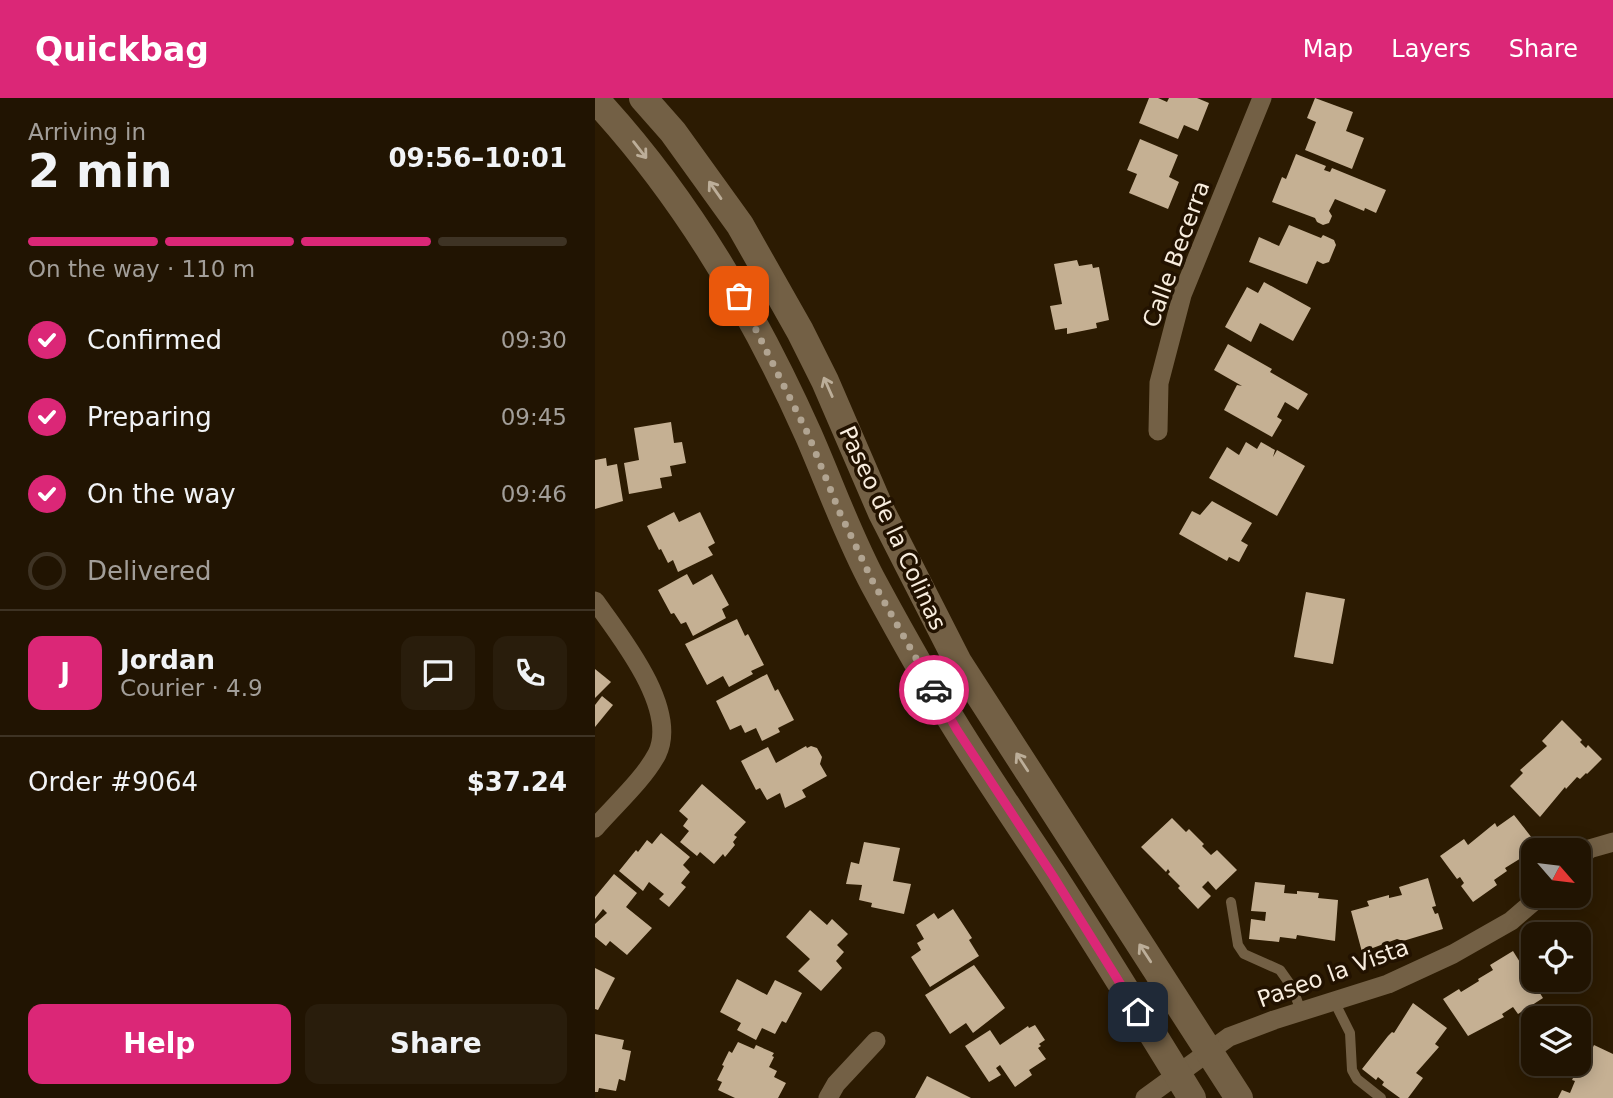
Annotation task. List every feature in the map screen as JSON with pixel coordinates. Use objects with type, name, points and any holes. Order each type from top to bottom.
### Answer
[{"type":"main road","name":"Paseo de la Colinas","points":[[643,98],[673,132],[740,225],[819,368],[881,513],[958,662],[1239,1098]]},
{"type":"main road","name":"Paseo de la Colinas","points":[[595,99],[632,139],[672,190],[739,296],[797,411],[840,513],[891,614],[957,730],[1053,876],[1185,1086]]},
{"type":"street","name":"Calle Becerra","points":[[1158,431],[1159,383],[1182,295],[1262,98]]},
{"type":"street","points":[[595,601],[649,684],[661,719],[662,738],[656,755],[595,828]]},
{"type":"street","points":[[1591,848],[1613,842]]},
{"type":"street","name":"Paseo la Vista","points":[[1145,1098],[1185,1086],[1209,1052],[1230,1037],[1388,984],[1453,954],[1511,921],[1526,908]]},
{"type":"street","points":[[828,1098],[836,1084],[876,1041]]},
{"type":"lane","points":[[1231,902],[1238,945],[1244,954],[1280,970],[1292,987],[1301,1011]]},
{"type":"lane","points":[[1335,1001],[1350,1033],[1352,1070],[1357,1079],[1381,1098]]},
{"type":"building","points":[[1149,98],[1167,102],[1169,98],[1197,98],[1209,103],[1198,131],[1184,125],[1178,139],[1139,123]]},
{"type":"building","points":[[1315,98],[1353,112],[1346,131],[1364,138],[1352,169],[1305,150],[1316,122],[1307,118]]},
{"type":"building","points":[[1140,139],[1178,155],[1169,177],[1179,182],[1168,209],[1129,193],[1137,174],[1127,170]]},
{"type":"building","points":[[1296,154],[1326,166],[1324,170],[1330,172],[1332,168],[1386,190],[1376,213],[1335,199],[1329,211],[1332,216],[1329,223],[1323,225],[1315,218],[1272,202],[1282,177],[1286,179]]},
{"type":"building","points":[[1289,225],[1321,238],[1323,235],[1334,240],[1336,245],[1329,262],[1323,264],[1317,261],[1307,284],[1249,262],[1259,237],[1279,246]]},
{"type":"building","points":[[1077,260],[1079,266],[1092,264],[1093,268],[1099,267],[1109,320],[1096,323],[1097,328],[1067,334],[1067,328],[1055,330],[1050,306],[1062,304],[1054,264]]},
{"type":"building","points":[[1264,282],[1311,308],[1293,341],[1260,323],[1251,342],[1225,327],[1247,287],[1258,293]]},
{"type":"building","points":[[1228,344],[1272,369],[1270,372],[1308,394],[1298,410],[1285,402],[1277,417],[1282,420],[1272,437],[1224,410],[1237,385],[1242,386],[1214,370]]},
{"type":"building","points":[[671,422],[674,443],[682,442],[686,463],[670,466],[672,476],[660,478],[662,488],[629,494],[624,463],[639,460],[634,428]]},
{"type":"building","points":[[1246,442],[1257,449],[1261,442],[1275,450],[1273,457],[1277,450],[1305,466],[1277,516],[1209,478],[1227,447],[1239,455]]},
{"type":"building","points":[[606,458],[607,466],[617,464],[623,501],[595,509],[595,460]]},
{"type":"building","points":[[1212,501],[1252,523],[1241,541],[1248,545],[1239,562],[1229,557],[1227,561],[1179,534],[1192,511],[1200,515]]},
{"type":"building","points":[[674,512],[679,522],[700,512],[715,543],[708,547],[713,555],[678,572],[673,560],[668,563],[661,549],[659,550],[647,526]]},
{"type":"building","points":[[687,574],[693,585],[712,574],[729,605],[722,609],[726,618],[693,636],[686,622],[681,624],[674,613],[671,614],[658,590]]},
{"type":"building","points":[[1306,592],[1345,599],[1333,664],[1294,657]]},
{"type":"building","points":[[737,619],[764,665],[729,687],[723,676],[707,685],[685,644]]},
{"type":"building","points":[[595,669],[611,682],[595,698]]},
{"type":"building","points":[[767,674],[794,720],[778,728],[780,732],[762,741],[756,728],[745,733],[741,725],[730,730],[716,701]]},
{"type":"building","points":[[602,696],[613,705],[595,727],[595,705]]},
{"type":"building","points":[[1562,720],[1582,740],[1580,742],[1586,748],[1588,745],[1602,759],[1587,774],[1580,779],[1577,777],[1566,789],[1565,787],[1540,817],[1510,786],[1523,773],[1520,770],[1547,746],[1542,741]]},
{"type":"building","points":[[806,746],[817,748],[822,757],[820,764],[827,776],[802,790],[806,797],[785,808],[780,793],[767,800],[760,788],[756,790],[741,761],[768,747],[776,763]]},
{"type":"building","points":[[702,784],[746,822],[734,835],[737,837],[733,842],[735,845],[725,857],[723,854],[714,864],[700,852],[697,856],[680,842],[689,831],[683,826],[688,819],[679,811]]},
{"type":"building","points":[[1514,815],[1532,838],[1521,838],[1521,858],[1505,868],[1507,871],[1494,880],[1497,885],[1473,902],[1461,886],[1464,883],[1460,877],[1457,879],[1440,856],[1464,839],[1468,845],[1495,823],[1497,827]]},
{"type":"building","points":[[1172,818],[1186,832],[1189,829],[1211,855],[1217,850],[1237,870],[1216,890],[1208,881],[1202,887],[1211,896],[1198,909],[1178,888],[1180,886],[1168,874],[1168,869],[1166,872],[1141,847]]},
{"type":"building","points":[[661,833],[690,857],[683,865],[690,872],[681,883],[686,887],[669,907],[659,899],[664,894],[649,882],[643,891],[619,871],[647,840],[652,844]]},
{"type":"building","points":[[864,842],[900,848],[893,881],[911,884],[904,914],[871,907],[872,903],[859,900],[862,885],[846,884],[851,862],[859,864]]},
{"type":"building","points":[[614,874],[637,893],[626,907],[652,928],[627,955],[610,941],[606,946],[595,937],[595,924],[607,913],[603,909],[595,919],[595,897]]},
{"type":"building","points":[[1428,878],[1436,906],[1432,907],[1435,914],[1438,913],[1443,929],[1403,941],[1397,939],[1362,952],[1351,911],[1369,906],[1367,901],[1389,895],[1389,898],[1402,895],[1399,887]]},
{"type":"building","points":[[1255,882],[1285,885],[1284,893],[1319,893],[1318,898],[1338,900],[1335,941],[1297,935],[1296,939],[1280,937],[1279,942],[1249,939],[1251,919],[1265,921],[1266,912],[1251,911]]},
{"type":"building","points":[[953,909],[972,938],[969,940],[979,956],[930,987],[911,957],[921,950],[917,943],[924,939],[916,925],[934,913],[938,919]]},
{"type":"building","points":[[810,910],[827,925],[832,919],[848,934],[837,945],[844,952],[836,961],[842,968],[821,991],[798,971],[810,959],[786,937]]},
{"type":"building","points":[[1513,951],[1521,964],[1521,992],[1539,992],[1543,998],[1530,1006],[1521,1006],[1521,1012],[1518,1014],[1513,1007],[1502,1014],[1504,1017],[1468,1036],[1443,999],[1479,981],[1478,979],[1493,970],[1490,965]]},
{"type":"building","points":[[974,965],[1005,1008],[973,1033],[966,1023],[950,1034],[925,995]]},
{"type":"building","points":[[595,968],[615,978],[598,1010],[595,1009]]},
{"type":"building","points":[[737,979],[767,995],[775,980],[802,993],[786,1023],[782,1021],[775,1034],[762,1028],[756,1040],[737,1030],[741,1023],[720,1012]]},
{"type":"building","points":[[1413,1003],[1447,1028],[1435,1044],[1439,1047],[1416,1073],[1423,1078],[1408,1098],[1400,1098],[1382,1085],[1384,1082],[1378,1077],[1376,1080],[1362,1069],[1388,1036],[1394,1033]]},
{"type":"building","points":[[1035,1025],[1045,1040],[1038,1048],[1046,1059],[1029,1070],[1032,1075],[1015,1087],[1000,1065],[996,1068],[1001,1075],[989,1082],[965,1046],[990,1030],[1000,1045],[1028,1026],[1029,1028]]},
{"type":"building","points":[[595,1034],[624,1040],[622,1049],[631,1051],[625,1081],[619,1079],[616,1091],[599,1088],[598,1092],[595,1092]]},
{"type":"building","points":[[738,1042],[754,1049],[756,1045],[774,1053],[769,1067],[777,1071],[774,1077],[786,1083],[778,1098],[735,1098],[718,1090],[722,1082],[717,1080],[724,1066],[722,1065],[729,1051],[732,1053]]},
{"type":"building","points":[[1594,1045],[1613,1054],[1613,1098],[1558,1098],[1562,1090],[1570,1093],[1575,1081],[1572,1080],[1574,1076],[1591,1076],[1591,1051]]},
{"type":"building","points":[[927,1076],[971,1098],[915,1098]]},
{"type":"way so far","points":[[739,296],[808,434],[840,513],[873,582],[934,690]]},
{"type":"route","points":[[934,690],[1138,1012]]}]
